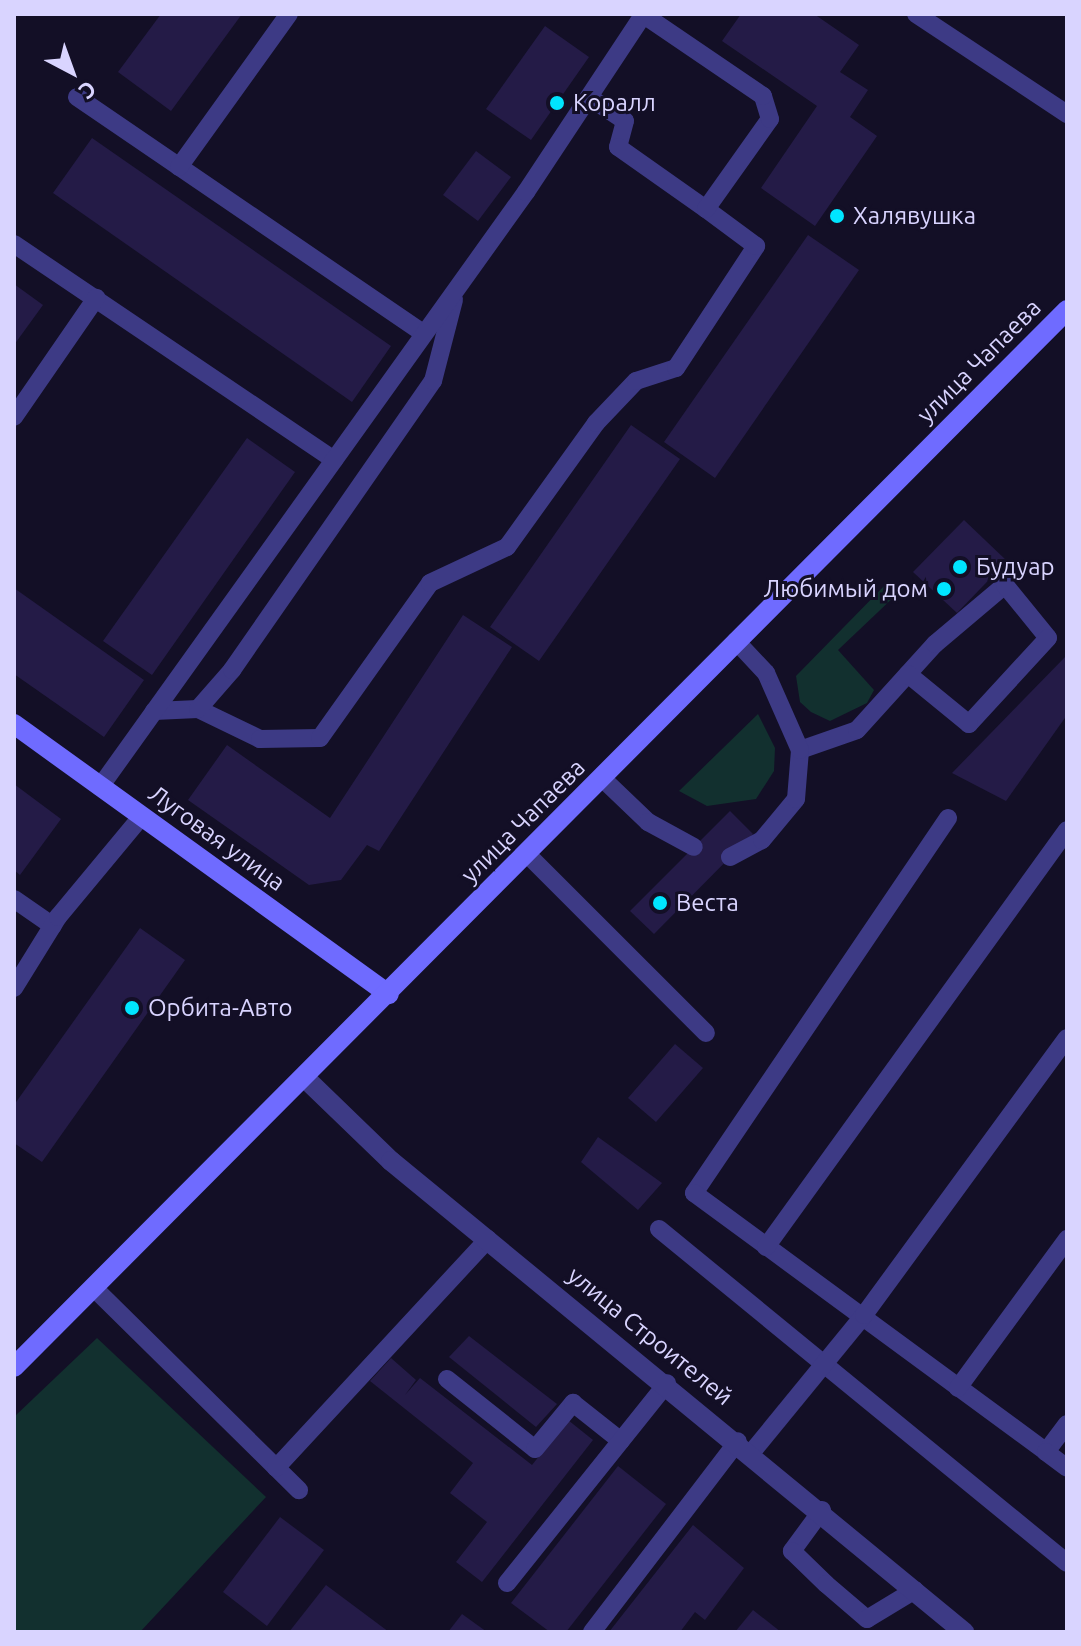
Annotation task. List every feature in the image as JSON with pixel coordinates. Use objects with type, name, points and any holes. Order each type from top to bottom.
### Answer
[{"type":"main road","name":"улица Чапаева","points":[[14,1367],[389,994],[1067,310]]},
{"type":"main road","name":"Луговая улица","points":[[14,724],[389,994]]},
{"type":"street","name":"улица Строителей","points":[[305,1078],[488,1239],[745,1446],[964,1632]]},
{"type":"lane","points":[[179,167],[289,14]]},
{"type":"lane","points":[[916,14],[1067,114]]},
{"type":"lane","points":[[100,787],[457,289],[589,97],[638,16],[763,96],[770,119],[706,209]]},
{"type":"lane","points":[[77,97],[424,334]]},
{"type":"lane","points":[[154,711],[198,709],[260,739],[320,738],[430,583],[507,547],[596,423],[636,381],[676,368],[756,246],[618,147],[625,121],[589,97]]},
{"type":"lane","points":[[14,244],[334,460]]},
{"type":"lane","points":[[198,709],[433,381],[457,289]]},
{"type":"lane","points":[[14,417],[96,298]]},
{"type":"lane","points":[[800,750],[857,730],[908,674],[1005,585],[1048,638],[969,724],[908,674]]},
{"type":"lane","points":[[730,857],[762,840],[796,799],[800,750],[766,673],[736,641]]},
{"type":"lane","points":[[602,778],[648,822],[694,847]]},
{"type":"lane","points":[[14,988],[53,926],[142,816]]},
{"type":"lane","points":[[948,818],[694,1193],[1067,1468]]},
{"type":"lane","points":[[766,1247],[1067,830]]},
{"type":"lane","points":[[527,854],[706,1033]]},
{"type":"lane","points":[[14,899],[53,926]]},
{"type":"lane","points":[[592,1632],[745,1446],[824,1364],[862,1317],[1067,1038]]},
{"type":"lane","points":[[659,1229],[1067,1563]]},
{"type":"lane","points":[[276,1468],[488,1239]]},
{"type":"lane","points":[[958,1388],[1067,1239]]},
{"type":"lane","points":[[94,1288],[299,1490]]},
{"type":"lane","points":[[447,1379],[535,1449],[573,1403],[621,1441]]},
{"type":"lane","points":[[507,1583],[667,1383]]},
{"type":"lane","points":[[1046,1452],[1067,1424]]},
{"type":"lane","points":[[822,1510],[792,1551],[826,1584],[867,1619],[915,1590]]},
{"type":"green space","points":[[887,583],[897,594],[838,650],[874,690],[867,703],[830,721],[811,712],[800,702],[796,676]]},
{"type":"green space","points":[[758,714],[775,748],[774,771],[756,799],[707,806],[679,791]]},
{"type":"green space","points":[[97,1338],[266,1497],[140,1632],[14,1632],[14,1417]]},
{"type":"building","points":[[161,14],[242,14],[171,111],[118,72]]},
{"type":"building","points":[[741,14],[814,14],[859,45],[840,72],[868,90],[850,117],[877,136],[815,226],[761,188],[817,106],[722,41]]},
{"type":"building","points":[[545,26],[589,57],[531,140],[486,109]]},
{"type":"building","points":[[92,138],[391,346],[352,402],[53,193]]},
{"type":"building","points":[[476,151],[511,177],[478,221],[443,195]]},
{"type":"building","points":[[808,235],[859,270],[715,478],[664,442]]},
{"type":"building","points":[[14,284],[43,305],[14,345]]},
{"type":"building","points":[[631,425],[680,459],[539,661],[490,627]]},
{"type":"building","points":[[247,438],[295,472],[152,675],[103,641]]},
{"type":"building","name":"Будуар","points":[[964,520],[1007,561],[957,613],[913,572]]},
{"type":"building","points":[[14,588],[144,680],[104,737],[14,674]]},
{"type":"building","points":[[463,615],[512,647],[379,851],[367,845],[341,880],[309,885],[188,800],[227,745],[330,818]]},
{"type":"building","points":[[1067,655],[1067,715],[1006,801],[952,773]]},
{"type":"building","points":[[14,784],[61,819],[20,875],[14,870]]},
{"type":"building","points":[[730,811],[753,834],[654,934],[630,911]]},
{"type":"building","points":[[140,928],[185,960],[42,1162],[14,1143],[14,1105]]},
{"type":"building","points":[[675,1044],[703,1068],[656,1122],[628,1098]]},
{"type":"building","points":[[598,1137],[662,1183],[638,1210],[581,1162]]},
{"type":"building","points":[[469,1336],[557,1404],[536,1427],[449,1357]]},
{"type":"building","points":[[391,1358],[416,1380],[405,1395],[420,1378],[532,1465],[568,1420],[593,1440],[482,1582],[456,1562],[487,1522],[450,1493],[473,1463],[370,1381]]},
{"type":"building","points":[[618,1466],[666,1504],[566,1632],[550,1632],[511,1603]]},
{"type":"building","points":[[280,1517],[324,1550],[267,1626],[223,1592]]},
{"type":"building","points":[[693,1525],[744,1568],[705,1620],[695,1612],[680,1632],[609,1632]]},
{"type":"building","points":[[326,1585],[389,1632],[289,1632]]},
{"type":"building","points":[[753,1610],[781,1632],[735,1632]]},
{"type":"building","points":[[462,1614],[487,1632],[448,1632]]},
{"type":"place","name":"Коралл","points":[[557,103]]},
{"type":"place","name":"Халявушка","points":[[837,216]]},
{"type":"place","name":"Будуар","points":[[960,567]]},
{"type":"place","name":"Любимый дом","points":[[944,589]]},
{"type":"place","name":"Веста","points":[[660,903]]},
{"type":"place","name":"Орбита-Авто","points":[[132,1008]]}]
